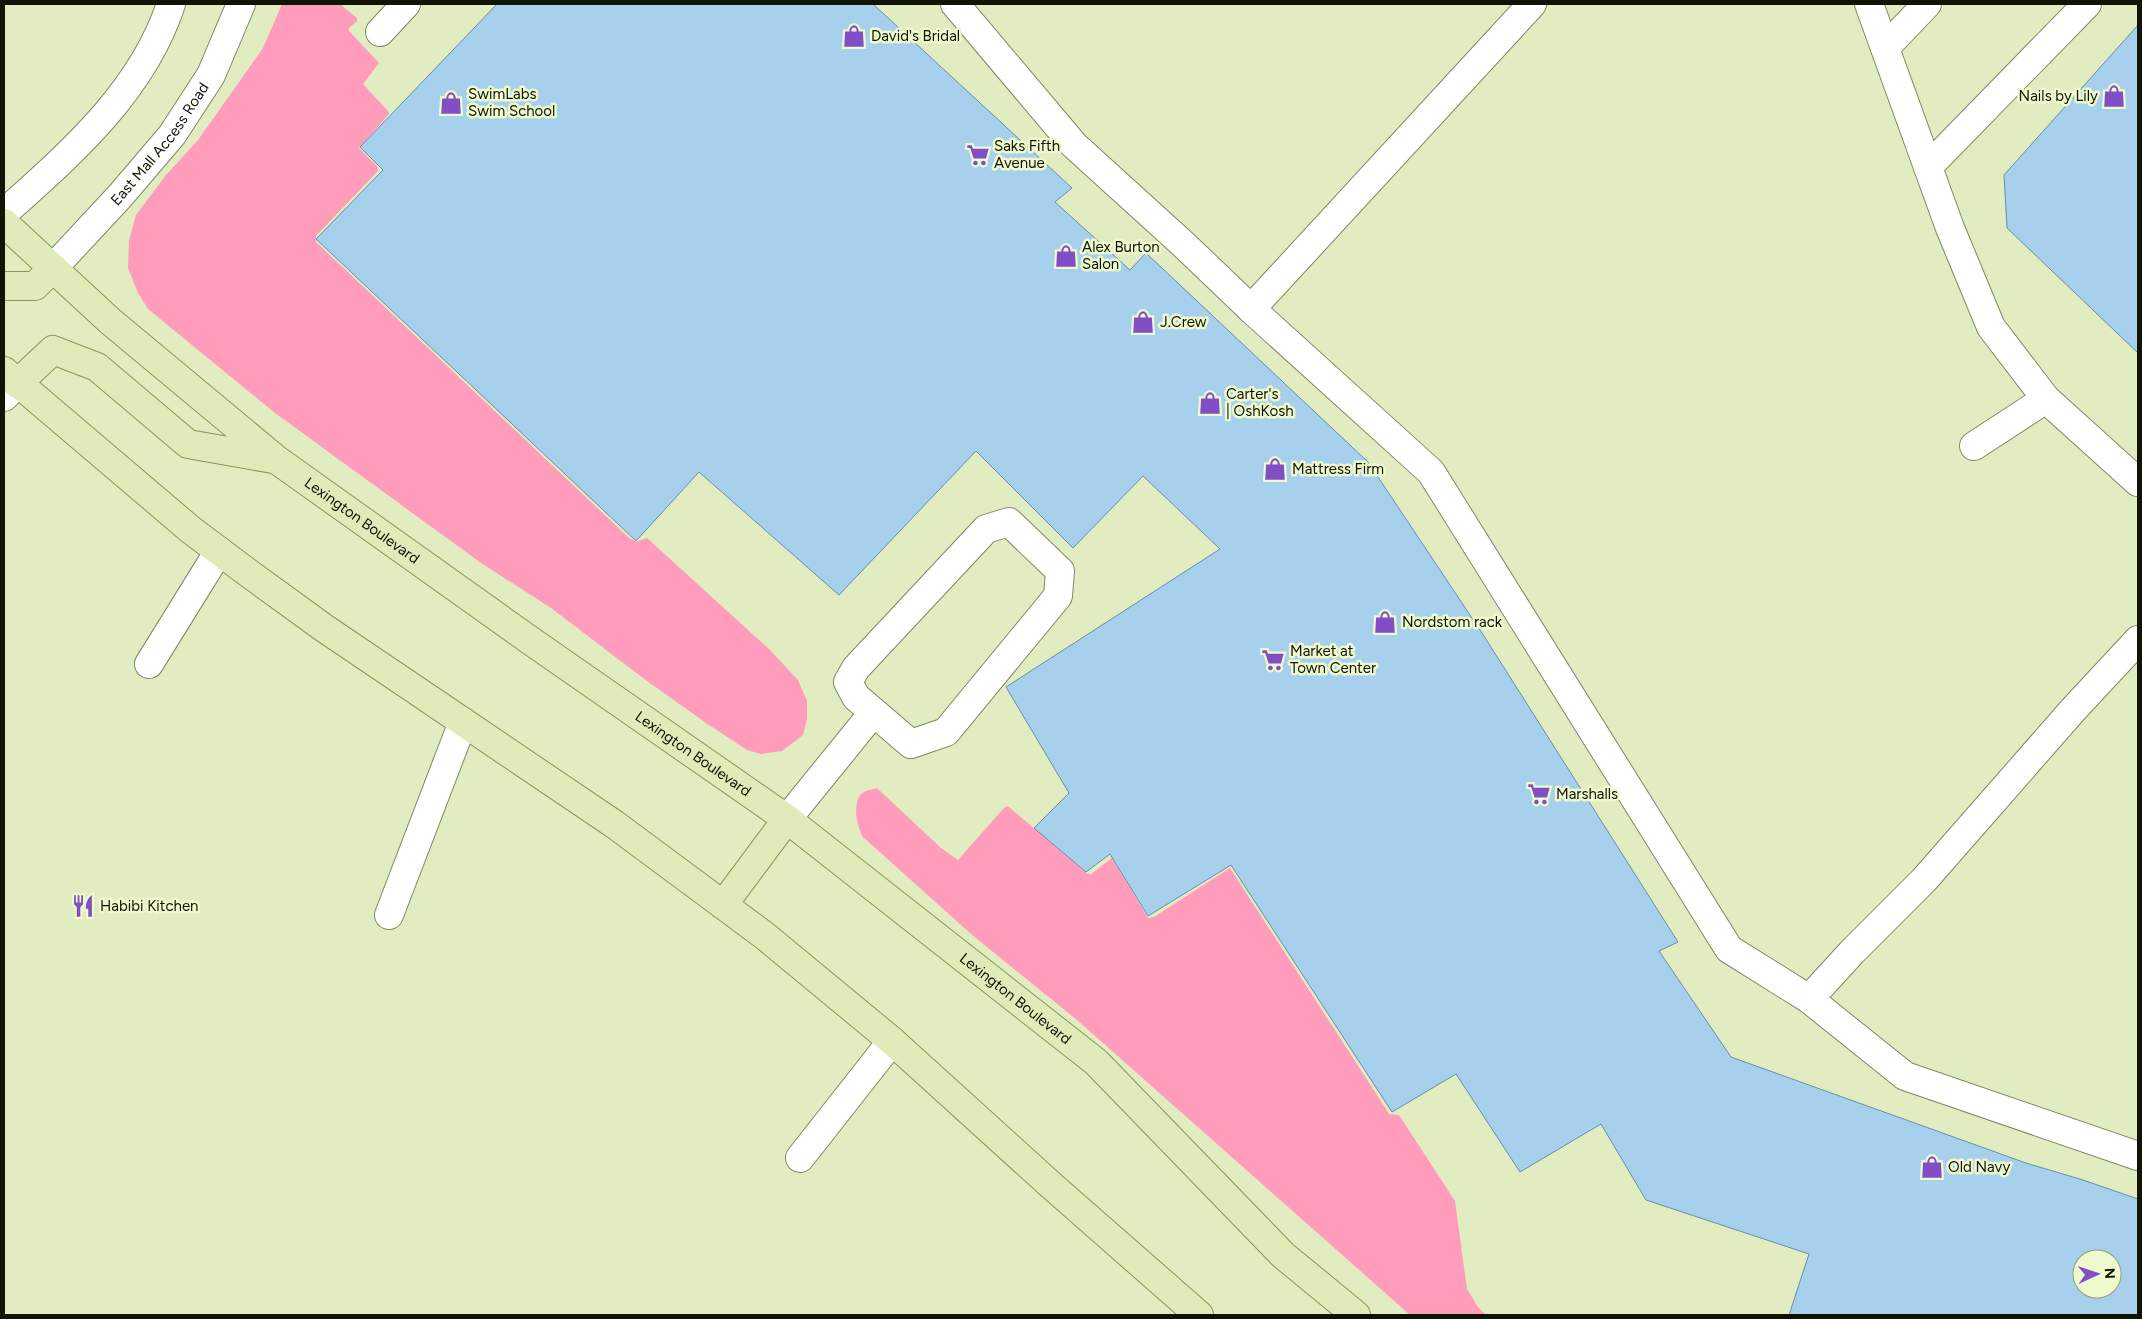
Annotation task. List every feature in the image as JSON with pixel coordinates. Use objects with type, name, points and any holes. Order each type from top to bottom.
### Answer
[{"type":"main road","name":"Lexington Boulevard","points":[[4,223],[110,321],[277,460],[531,642],[787,820],[1096,1062],[1282,1255],[1356,1315]]},
{"type":"main road","points":[[4,286],[35,286],[53,268]]},
{"type":"main road","points":[[277,460],[188,444],[97,367],[53,350],[8,384],[219,551],[324,628],[614,824],[723,904],[819,979],[892,1041],[1052,1186],[1199,1315]]},
{"type":"main road","points":[[723,904],[787,820]]},
{"type":"street","points":[[4,213],[71,154],[126,91],[163,30],[171,4]]},
{"type":"street","name":"East Mall Access Road","points":[[53,268],[120,196],[172,136],[211,75],[241,4]]},
{"type":"street","points":[[380,32],[406,4]]},
{"type":"street","points":[[955,4],[1074,145],[1183,244],[1251,310],[1431,472],[1729,949],[1810,999],[1905,1076],[2138,1156]]},
{"type":"street","points":[[1251,310],[1532,4]]},
{"type":"street","points":[[1869,4],[1950,228],[1991,327],[2046,399],[2138,482]]},
{"type":"street","points":[[1885,48],[1927,4]]},
{"type":"street","points":[[1928,167],[2086,4]]},
{"type":"street","points":[[1974,446],[2046,399]]},
{"type":"street","points":[[1008,522],[1060,571],[1058,596],[946,732],[911,744],[873,712],[856,697],[848,682],[856,668],[986,529],[1008,522]]},
{"type":"street","points":[[149,664],[219,551]]},
{"type":"street","points":[[1810,999],[1852,952],[1924,880],[2072,711],[2138,640]]},
{"type":"street","points":[[787,820],[873,712]]},
{"type":"street","points":[[389,915],[463,722]]},
{"type":"street","points":[[800,1158],[892,1041]]},
{"type":"shaded area","points":[[282,4],[340,4],[357,18],[357,21],[349,28],[349,31],[379,63],[363,84],[389,114],[359,148],[377,166],[378,171],[316,236],[316,242],[628,537],[636,542],[647,538],[769,649],[798,680],[807,701],[807,719],[803,735],[782,751],[761,754],[747,750],[706,723],[551,608],[481,563],[275,413],[148,309],[138,293],[128,268],[129,240],[136,215],[166,175],[198,140],[263,48]]},
{"type":"shaded area","points":[[877,788],[941,848],[958,860],[1007,806],[1088,874],[1091,874],[1112,858],[1148,918],[1154,917],[1230,868],[1389,1114],[1399,1115],[1455,1201],[1467,1289],[1478,1307],[1486,1315],[1410,1315],[1077,1020],[971,934],[863,837],[857,821],[858,799],[861,794]]},
{"type":"building","name":"Market at Town Center","points":[[497,4],[873,4],[1072,188],[1055,202],[1130,270],[1146,253],[1368,462],[1482,633],[1678,942],[1659,951],[1731,1057],[2026,1163],[2138,1199],[2138,1315],[1789,1315],[1809,1254],[1646,1200],[1601,1124],[1520,1172],[1456,1074],[1392,1112],[1231,865],[1148,916],[1110,854],[1086,872],[1034,828],[1069,793],[1006,687],[1220,549],[1143,476],[1073,548],[976,451],[839,595],[699,472],[636,541],[316,239],[383,170],[360,147]]},
{"type":"building","points":[[2138,25],[2138,353],[2007,228],[2004,175]]},
{"type":"place","name":"David's Bridal","points":[[854,36]]},
{"type":"place","name":"Nails by Lily","points":[[2114,96]]},
{"type":"place","name":"SwimLabs Swim School","points":[[451,103]]},
{"type":"place","name":"Saks Fifth Avenue","points":[[978,155]]},
{"type":"place","name":"Alex Burton Salon","points":[[1066,256]]},
{"type":"place","name":"J.Crew","points":[[1143,322]]},
{"type":"place","name":"Carter's | OshKosh","points":[[1210,403]]},
{"type":"place","name":"Mattress Firm","points":[[1275,469]]},
{"type":"place","name":"Nordstom rack","points":[[1385,622]]},
{"type":"place","name":"Market at Town Center","points":[[1273,660]]},
{"type":"place","name":"Marshalls","points":[[1539,794]]},
{"type":"place","name":"Habibi Kitchen","points":[[83,906]]},
{"type":"place","name":"Old Navy","points":[[1932,1167]]}]
